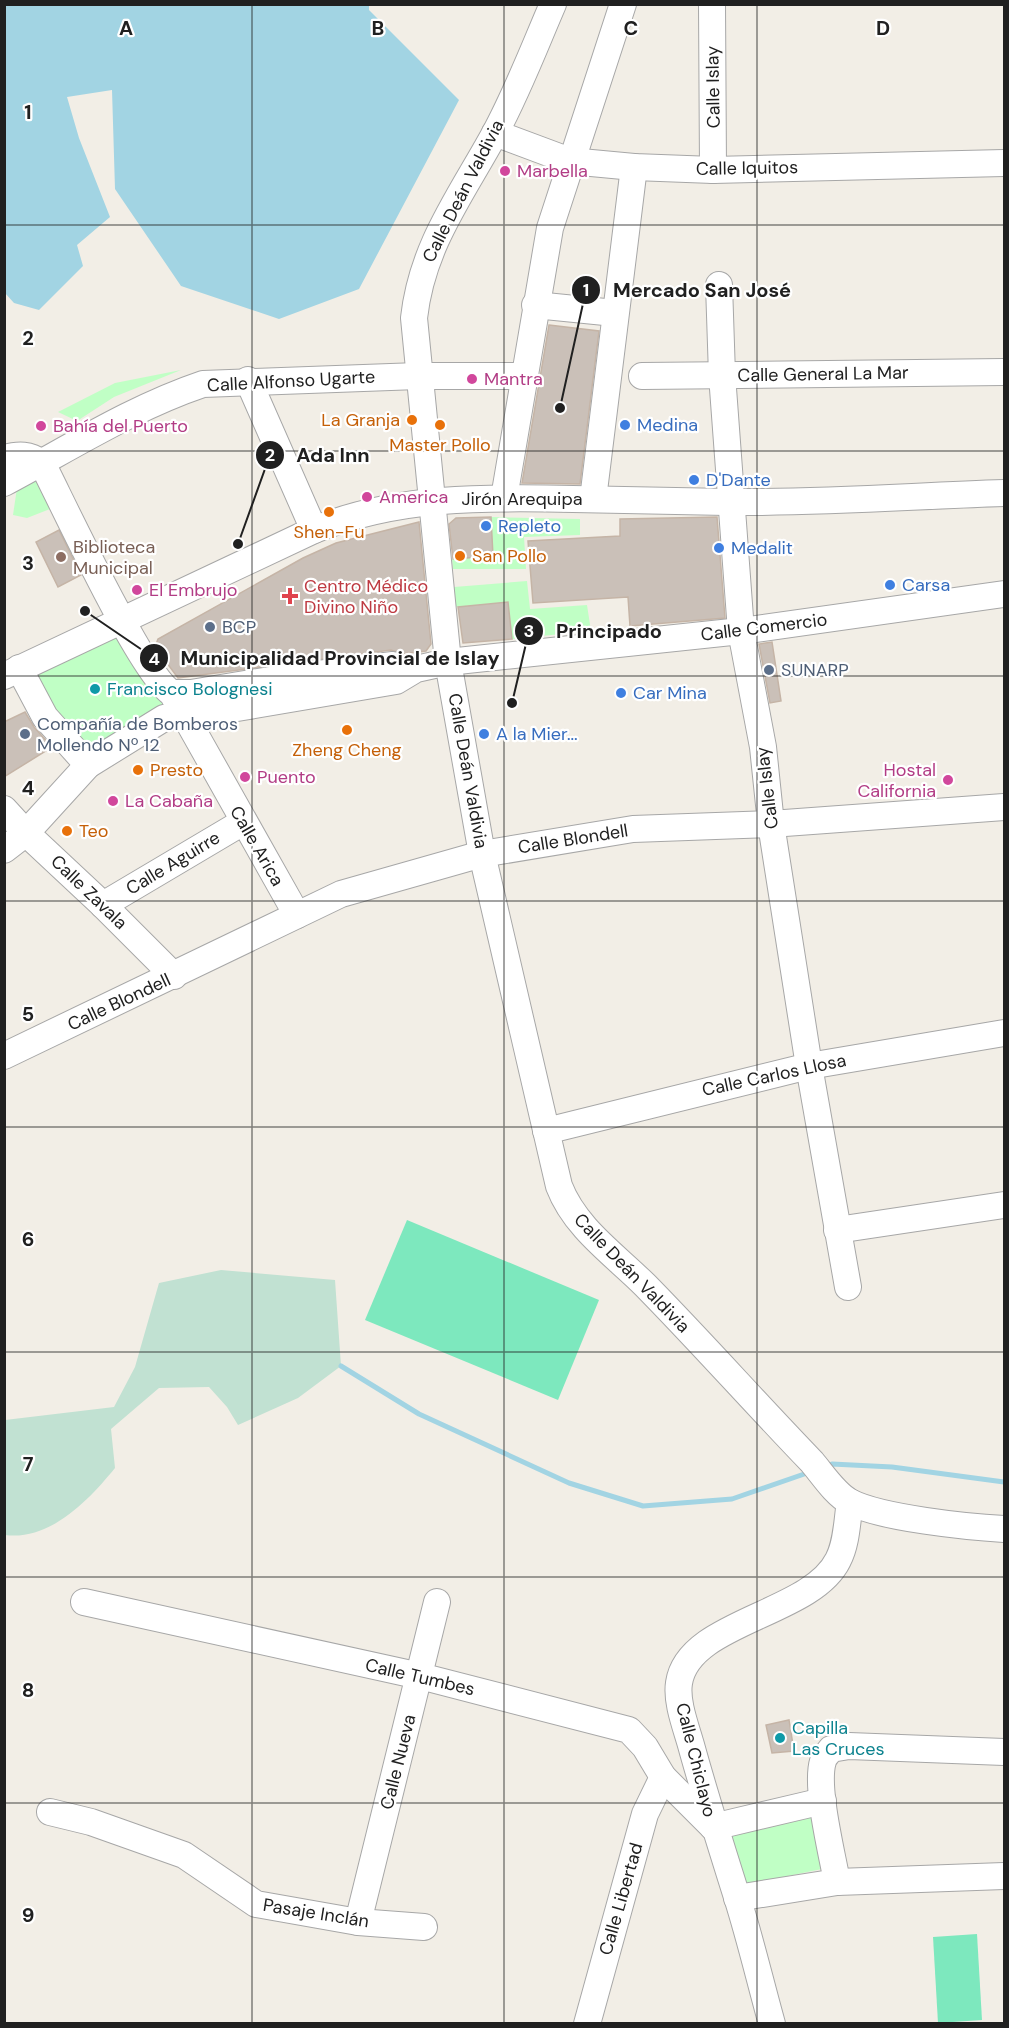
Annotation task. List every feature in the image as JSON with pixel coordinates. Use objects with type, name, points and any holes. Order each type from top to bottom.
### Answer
[{"type":"street","name":"Calle Deán Valdivia","points":[[553,4],[495,132],[426,258],[417,288],[414,318],[448,662],[482,854],[546,1131],[566,1203],[577,1218],[646,1286],[842,1495]]},
{"type":"street","points":[[504,498],[535,305],[550,228],[623,4]]},
{"type":"street","name":"Calle Islay","points":[[712,4],[713,170]]},
{"type":"street","name":"Calle Iquitos","points":[[495,132],[570,161],[634,167],[713,170],[1005,163]]},
{"type":"street","points":[[593,500],[634,167]]},
{"type":"street","name":"Calle Islay","points":[[719,285],[722,375],[741,631],[763,747],[771,824],[808,1066],[848,1287]]},
{"type":"street","points":[[535,305],[615,313]]},
{"type":"street","name":"Calle General La Mar","points":[[642,376],[1005,372]]},
{"type":"street","name":"Calle Alfonso Ugarte","points":[[4,483],[115,421],[171,395],[203,384],[248,380],[523,376]]},
{"type":"street","points":[[248,380],[314,530]]},
{"type":"street","points":[[5,456],[33,456],[42,463]]},
{"type":"street","name":"Calle Arica","points":[[42,463],[123,620],[151,669],[177,704],[297,915]]},
{"type":"street","name":"Jirón Arequipa","points":[[12,672],[314,530],[349,516],[433,500],[504,498],[731,502],[1005,493]]},
{"type":"street","name":"Calle Comercio","points":[[4,850],[26,833],[88,765],[164,718],[177,704],[213,712],[396,681],[417,669],[448,662],[741,631],[1005,594]]},
{"type":"street","points":[[12,672],[45,717],[88,765]]},
{"type":"street","name":"Calle Blondell","points":[[4,1056],[341,894],[482,854],[633,830],[771,824],[1005,807]]},
{"type":"street","name":"Calle Zavala","points":[[4,809],[174,976]]},
{"type":"street","name":"Calle Aguirre","points":[[103,904],[243,822]]},
{"type":"street","name":"Calle Carlos Llosa","points":[[546,1131],[808,1066],[1005,1033]]},
{"type":"street","points":[[837,1230],[1005,1205]]},
{"type":"street","points":[[842,1495],[896,1515],[1005,1529]]},
{"type":"street","name":"Calle Chiclayo","points":[[772,2024],[737,1898],[713,1827],[682,1708],[679,1684],[685,1663],[701,1647],[777,1605],[802,1595],[823,1580],[839,1559],[842,1495]]},
{"type":"street","name":"Calle Tumbes","points":[[84,1602],[420,1676],[629,1730],[645,1747],[663,1777],[713,1827]]},
{"type":"street","name":"Calle Nueva","points":[[358,1922],[437,1602]]},
{"type":"street","points":[[837,1882],[823,1801],[823,1760],[831,1749],[849,1746],[1005,1752]]},
{"type":"street","name":"Calle Libertad","points":[[587,2024],[645,1814],[663,1777]]},
{"type":"street","points":[[713,1827],[823,1801]]},
{"type":"street","name":"Pasaje Inclán","points":[[50,1812],[91,1822],[184,1855],[256,1904],[358,1922],[424,1927]]},
{"type":"street","points":[[737,1898],[837,1882],[1005,1876]]},
{"type":"green space","points":[[181,370],[114,397],[77,421],[58,412],[115,383]]},
{"type":"green space","points":[[35,479],[50,509],[27,518],[13,515],[17,488]]},
{"type":"green space","points":[[491,517],[580,519],[580,535],[524,537],[526,569],[453,569],[452,559],[493,556]]},
{"type":"green space","points":[[527,581],[530,609],[587,605],[591,631],[512,639],[508,602],[455,607],[454,587]]},
{"type":"green space","points":[[123,620],[182,714],[88,765],[19,668]]},
{"type":"green space","points":[[407,1220],[599,1300],[558,1400],[365,1320]]},
{"type":"green space","points":[[221,1270],[335,1280],[341,1366],[298,1398],[238,1425],[227,1407],[209,1387],[159,1388],[111,1429],[115,1468],[81,1505],[53,1525],[38,1532],[5,1535],[5,1420],[114,1407],[135,1367],[159,1283]]},
{"type":"green space","points":[[816,1809],[827,1868],[743,1885],[728,1830]]},
{"type":"green space","points":[[977,1934],[982,2020],[938,2023],[933,1937]]},
{"type":"water","points":[[4,5],[369,5],[369,10],[459,100],[359,289],[279,319],[181,286],[115,189],[112,90],[67,97],[79,138],[110,217],[77,245],[83,266],[39,310],[14,303],[5,293]]},
{"type":"building","points":[[549,325],[599,331],[580,484],[522,483]]},
{"type":"building","points":[[491,517],[493,556],[453,559],[449,524],[456,518]]},
{"type":"building","points":[[717,517],[725,618],[630,626],[628,597],[533,603],[528,541],[620,536],[620,519]]},
{"type":"building","points":[[419,522],[431,644],[426,651],[402,654],[391,650],[178,678],[155,647],[158,639],[303,558],[336,543]]},
{"type":"building","name":"Biblioteca Municipal","points":[[59,530],[81,575],[58,587],[36,542]]},
{"type":"building","points":[[508,602],[512,639],[463,643],[458,607]]},
{"type":"building","name":"SUNARP","points":[[772,642],[781,701],[770,703],[759,644]]},
{"type":"building","name":"Compañía de Bomberos Mollendo Nº 12","points":[[25,712],[34,727],[52,747],[4,777],[4,722]]},
{"type":"building","name":"Capilla Las Cruces","points":[[789,1720],[794,1751],[772,1753],[766,1725]]},
{"type":"waterway","points":[[341,1366],[419,1414],[569,1483],[643,1506],[732,1499],[810,1472]]},
{"type":"waterway","points":[[825,1467],[832,1464],[892,1467],[1004,1482]]},
{"type":"place","name":"Marbella","points":[[505,171]]},
{"type":"place","name":"Mantra","points":[[472,379]]},
{"type":"place","name":"Mercado San José","points":[[560,408]]},
{"type":"place","name":"La Granja","points":[[412,420]]},
{"type":"place","name":"Master Pollo","points":[[440,425]]},
{"type":"place","name":"Medina","points":[[625,425]]},
{"type":"place","name":"Bahía del Puerto","points":[[41,426]]},
{"type":"place","name":"D'Dante","points":[[694,480]]},
{"type":"place","name":"America","points":[[367,497]]},
{"type":"place","name":"Shen-Fu","points":[[329,512]]},
{"type":"place","name":"Repleto","points":[[486,526]]},
{"type":"place","name":"Ada Inn","points":[[238,544]]},
{"type":"place","name":"Medalit","points":[[719,548]]},
{"type":"place","name":"San Pollo","points":[[460,556]]},
{"type":"place","name":"Biblioteca Municipal","points":[[61,557]]},
{"type":"place","name":"Carsa","points":[[890,585]]},
{"type":"place","name":"El Embrujo","points":[[137,590]]},
{"type":"place","name":"Centro Médico Divino Niño","points":[[290,596]]},
{"type":"place","name":"Municipalidad Provincial de Islay","points":[[85,611]]},
{"type":"place","name":"BCP","points":[[210,627]]},
{"type":"place","name":"SUNARP","points":[[769,670]]},
{"type":"place","name":"Francisco Bolognesi","points":[[95,689]]},
{"type":"place","name":"Car Mina","points":[[621,693]]},
{"type":"place","name":"Principado","points":[[512,703]]},
{"type":"place","name":"Zheng Cheng","points":[[347,730]]},
{"type":"place","name":"Compañía de Bomberos Mollendo Nº 12","points":[[25,734]]},
{"type":"place","name":"A la Mier...","points":[[484,734]]},
{"type":"place","name":"Presto","points":[[138,770]]},
{"type":"place","name":"Puento","points":[[245,777]]},
{"type":"place","name":"Hostal California","points":[[948,780]]},
{"type":"place","name":"La Cabaña","points":[[113,801]]},
{"type":"place","name":"Teo","points":[[67,831]]},
{"type":"place","name":"Capilla Las Cruces","points":[[780,1738]]}]
